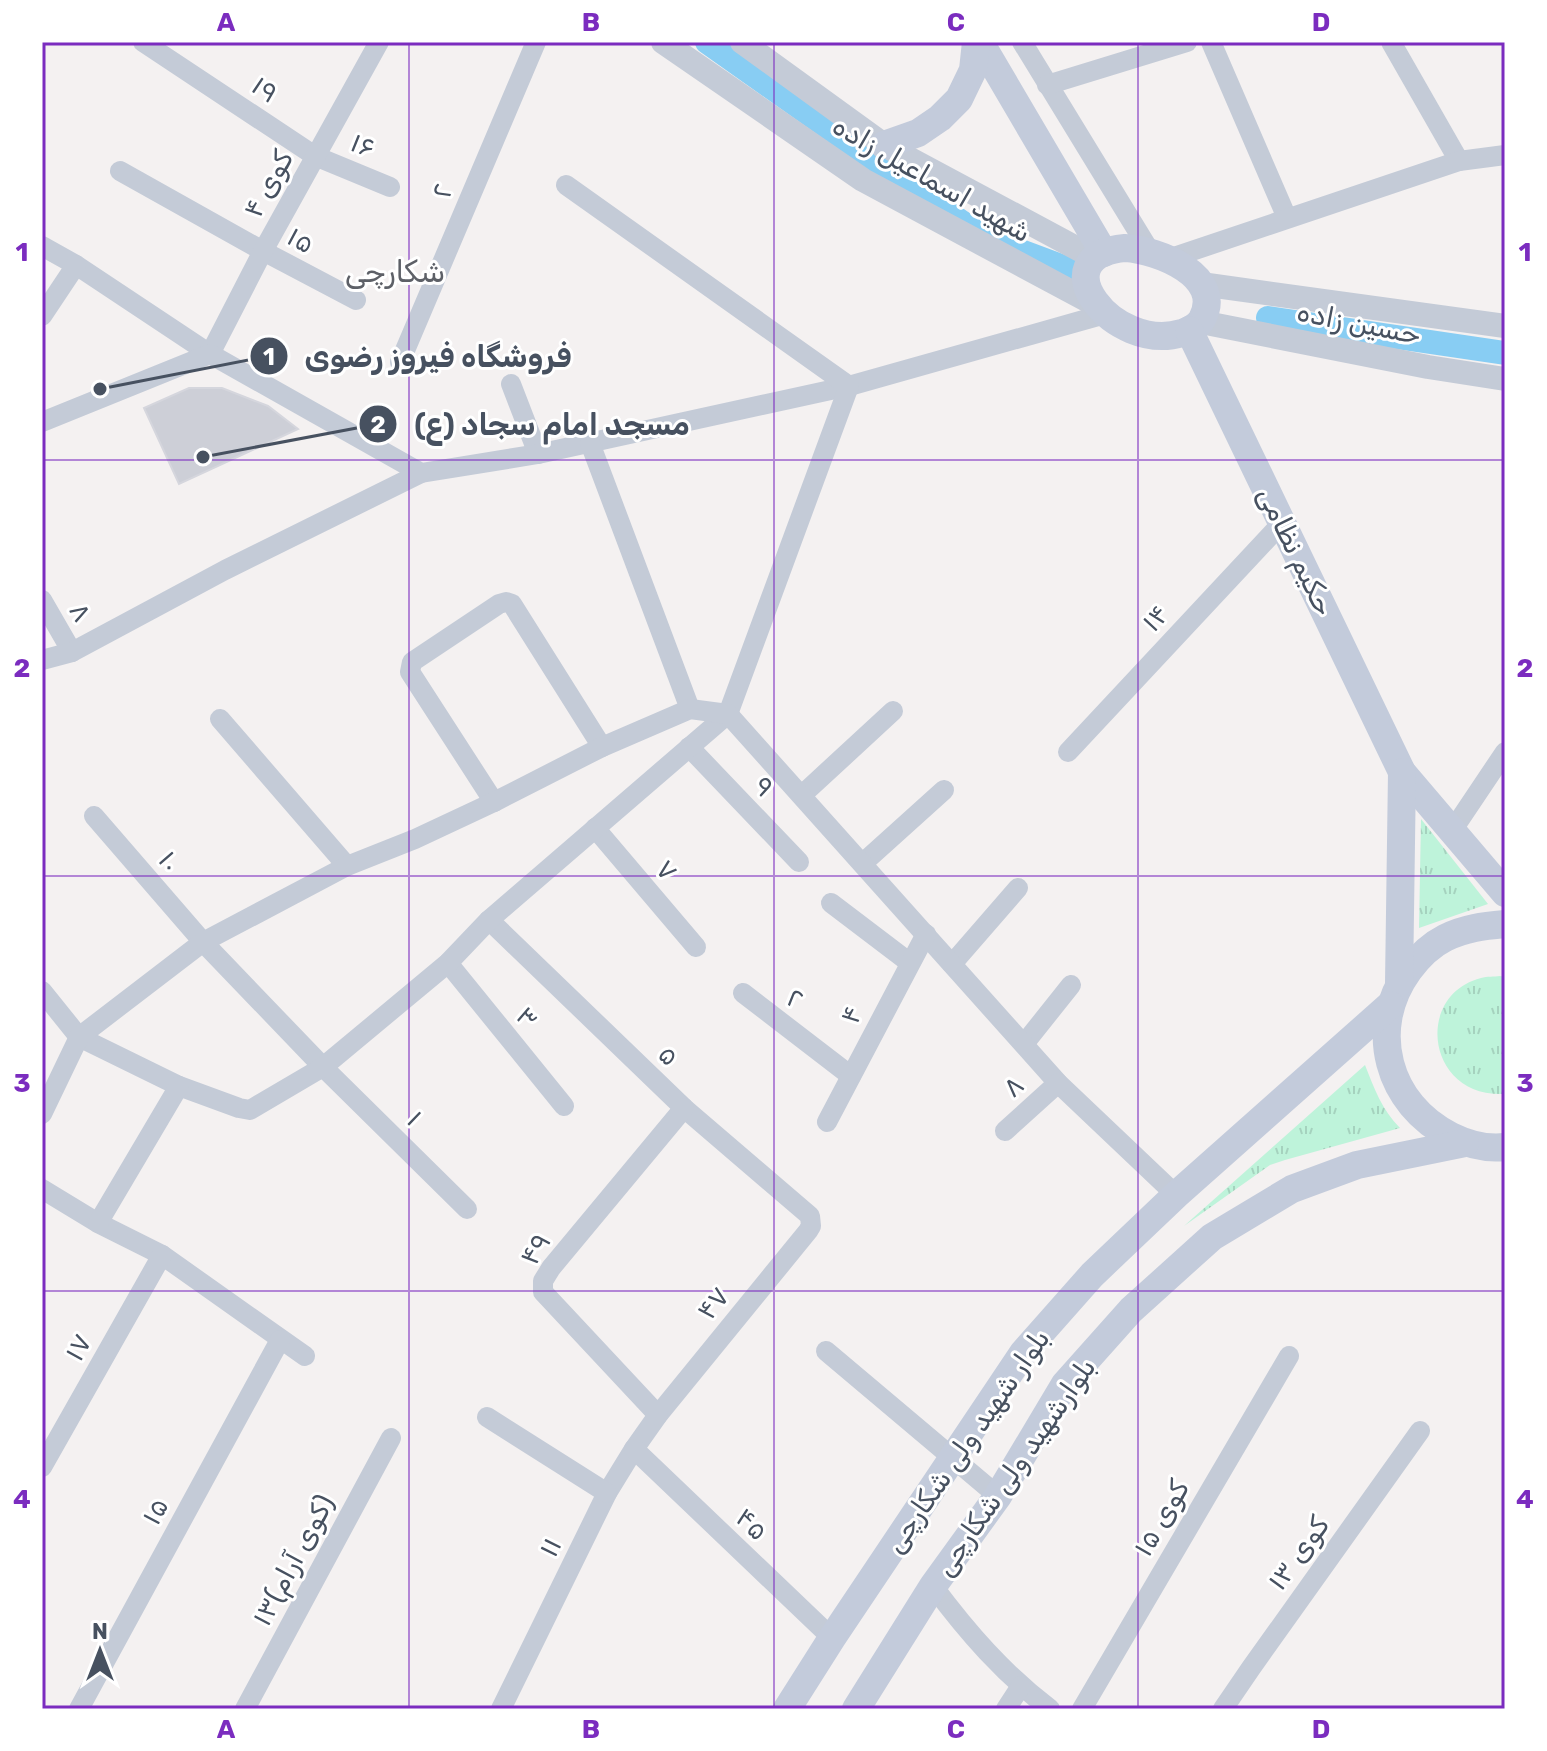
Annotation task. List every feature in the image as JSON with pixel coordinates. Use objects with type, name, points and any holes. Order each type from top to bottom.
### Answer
[{"type":"main road","points":[[978,42],[1099,256]]},
{"type":"main road","points":[[884,145],[918,133],[940,118],[959,99],[973,70],[978,42]]},
{"type":"main road","points":[[1113,249],[1139,249],[1160,256],[1195,276],[1207,300],[1195,326],[1165,335],[1126,328],[1101,309],[1086,286],[1088,269],[1099,256],[1113,249]]},
{"type":"main road","name":"حکیم نظامی","points":[[1195,326],[1282,523],[1402,772],[1505,893]]},
{"type":"main road","name":"حکیم نظامی","points":[[1402,772],[1394,994],[1386,1040],[1392,1074],[1409,1104],[1434,1128],[1465,1143]]},
{"type":"main road","name":"بلوار شهید ولی شکارچی","points":[[787,1709],[1023,1353],[1092,1275],[1394,994],[1418,958],[1444,938],[1473,927],[1505,924]]},
{"type":"main road","points":[[1465,1143],[1505,1147]]},
{"type":"main road","name":"بلوارشهید ولی شکارچی","points":[[856,1709],[933,1586],[998,1496],[1065,1384],[1131,1310],[1212,1237],[1292,1189],[1357,1165],[1465,1143]]},
{"type":"street","name":"۱۹","points":[[143,42],[315,156]]},
{"type":"street","name":"کوی ۴","points":[[210,354],[263,251],[379,42]]},
{"type":"street","name":"۲","points":[[400,362],[536,42]]},
{"type":"street","name":"شهید اسماعیل زاده","points":[[663,42],[863,180],[1101,309]]},
{"type":"street","name":"شهید اسماعیل زاده","points":[[742,42],[884,145],[1099,256]]},
{"type":"street","points":[[1022,42],[1160,256],[1459,161],[1504,154]]},
{"type":"street","points":[[1047,85],[1187,42]]},
{"type":"street","points":[[1211,42],[1287,218]]},
{"type":"street","points":[[1391,42],[1459,161]]},
{"type":"street","name":"۱۶","points":[[315,156],[390,187]]},
{"type":"street","name":"۱۵","points":[[120,171],[356,300]]},
{"type":"street","points":[[566,185],[849,386]]},
{"type":"street","points":[[42,246],[76,265],[210,354],[421,473]]},
{"type":"street","points":[[42,316],[76,265]]},
{"type":"street","name":"حسین زاده","points":[[1201,284],[1505,326]]},
{"type":"street","points":[[42,660],[72,652],[225,570],[421,473],[538,454],[849,386],[1101,309]]},
{"type":"street","name":"حسین زاده","points":[[1195,326],[1505,379]]},
{"type":"street","points":[[42,422],[210,354]]},
{"type":"street","points":[[511,384],[538,454]]},
{"type":"street","points":[[42,991],[79,1037],[179,1086],[239,1108],[250,1110],[323,1067],[448,963],[489,920],[728,714],[849,386]]},
{"type":"street","points":[[590,443],[690,709]]},
{"type":"street","name":"۱۴","points":[[1068,752],[1282,523]]},
{"type":"street","name":"۸","points":[[42,600],[72,652]]},
{"type":"street","points":[[494,802],[410,672],[412,662],[499,604],[512,604],[602,747]]},
{"type":"street","points":[[42,1114],[79,1037],[203,942],[347,866],[415,839],[602,747],[690,709],[728,714],[1058,1083],[1176,1195]]},
{"type":"street","points":[[802,795],[893,711]]},
{"type":"street","points":[[220,719],[347,866]]},
{"type":"street","name":"۹","points":[[689,747],[799,862]]},
{"type":"street","points":[[1452,831],[1505,752]]},
{"type":"street","points":[[863,863],[944,790]]},
{"type":"street","name":"۱۰","points":[[94,816],[203,942],[323,1067]]},
{"type":"street","name":"۷","points":[[595,828],[696,947]]},
{"type":"street","points":[[952,964],[1018,888]]},
{"type":"street","points":[[831,903],[910,963]]},
{"type":"street","name":"۵","points":[[489,920],[684,1108],[810,1216],[811,1226]]},
{"type":"street","name":"۴","points":[[827,1122],[926,934]]},
{"type":"street","name":"۳","points":[[448,963],[564,1106]]},
{"type":"street","points":[[1024,1044],[1071,985]]},
{"type":"street","name":"۲","points":[[743,993],[851,1076]]},
{"type":"street","name":"۱","points":[[323,1067],[467,1209]]},
{"type":"street","name":"۸","points":[[1005,1131],[1058,1083]]},
{"type":"street","points":[[98,1223],[179,1086]]},
{"type":"street","name":"۴۹","points":[[658,1415],[543,1292],[543,1281],[684,1108]]},
{"type":"street","points":[[42,1189],[98,1223],[162,1255],[305,1356]]},
{"type":"street","name":"۴۷","points":[[658,1415],[811,1226]]},
{"type":"street","name":"۱۷","points":[[42,1467],[162,1255]]},
{"type":"street","name":"۱۵","points":[[79,1709],[280,1340]]},
{"type":"street","points":[[826,1351],[998,1496]]},
{"type":"street","name":"کوی ۱۵","points":[[1082,1709],[1289,1356]]},
{"type":"street","name":"۱۱","points":[[501,1709],[607,1493],[658,1415]]},
{"type":"street","points":[[487,1417],[607,1493]]},
{"type":"street","name":"کوی ۱۳","points":[[1223,1709],[1420,1431]]},
{"type":"street","name":"۱۳(کوی آرام)","points":[[245,1709],[391,1438]]},
{"type":"street","name":"۴۵","points":[[634,1449],[832,1638]]},
{"type":"street","points":[[933,1586],[965,1629],[1021,1686],[1050,1709]]},
{"type":"street","points":[[1006,1709],[1021,1686]]},
{"type":"green space","points":[[1421,819],[1488,904],[1419,928]]},
{"type":"green space","points":[[1505,977],[1505,1094],[1479,1091],[1458,1080],[1445,1064],[1438,1044],[1438,1023],[1445,1004],[1460,988],[1481,978]]},
{"type":"green space","points":[[1365,1065],[1383,1106],[1400,1128],[1270,1165],[1184,1226]]},
{"type":"building","points":[[189,388],[222,388],[268,406],[298,429],[179,484],[144,408]]},
{"type":"waterway","points":[[707,42],[963,223],[1007,246],[1077,272]]},
{"type":"waterway","points":[[1268,318],[1505,353]]},
{"type":"place","name":"فروشگاه فیروز رضوی","points":[[100,389]]},
{"type":"place","name":"مسجد امام سجاد (ع)","points":[[203,457]]},
{"type":"district","name":"شکارچی","points":[[395,272]]}]
